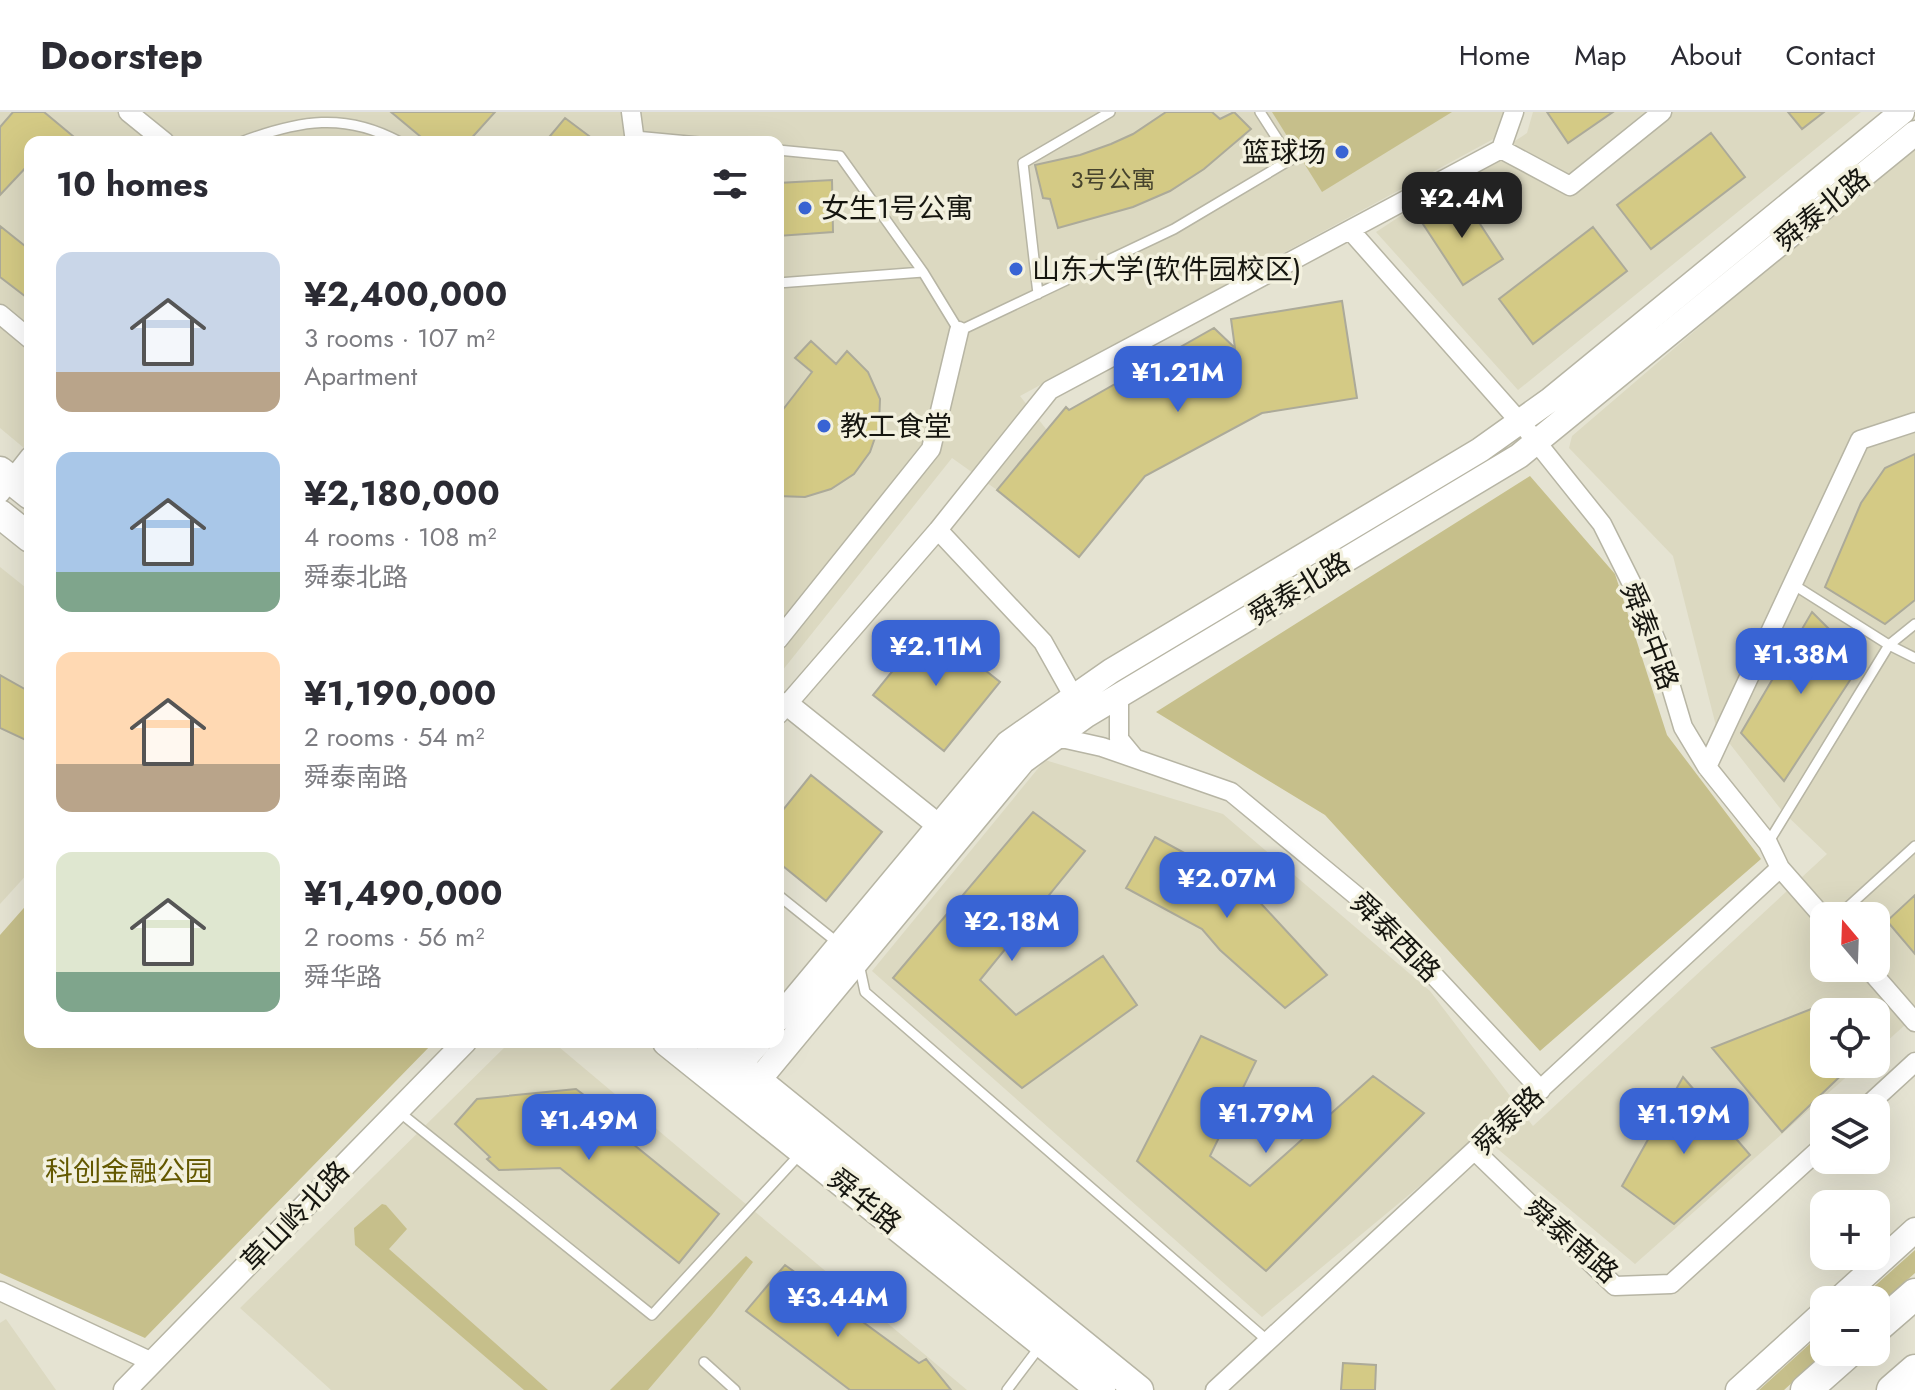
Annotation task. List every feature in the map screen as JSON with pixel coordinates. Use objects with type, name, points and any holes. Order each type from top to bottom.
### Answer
[{"type":"highway","points":[[1890,1316],[1915,1294]]},
{"type":"highway","points":[[1806,1390],[1833,1366]]},
{"type":"highway","points":[[1892,1390],[1915,1370]]},
{"type":"main road","points":[[948,833],[1008,743],[1080,707],[1124,664],[1480,450],[1528,431],[1550,400],[1902,112]]},
{"type":"main road","name":"舜泰北路","points":[[784,1030],[948,833],[1023,761],[1054,739],[1080,707],[1123,694],[1519,456],[1528,431],[1915,133]]},
{"type":"main road","points":[[0,514],[24,533]]},
{"type":"main road","points":[[784,1013],[849,952]]},
{"type":"main road","name":"舜华路","points":[[678,1048],[740,1083],[1139,1390]]},
{"type":"main road","name":"舜华路","points":[[714,1048],[740,1083],[803,1151],[1101,1390]]},
{"type":"main road","points":[[740,1083],[756,1048]]},
{"type":"main road","name":"舜泰北路","points":[[740,1083],[769,1048]]},
{"type":"main road","points":[[1853,1286],[1915,1230]]},
{"type":"main road","points":[[1738,1390],[1810,1325]]},
{"type":"street","points":[[128,112],[158,136]]},
{"type":"street","points":[[631,112],[635,136]]},
{"type":"street","points":[[784,708],[938,530],[1050,390],[1501,149],[1514,112]]},
{"type":"street","points":[[1501,149],[1570,186],[1662,112]]},
{"type":"street","name":"舜泰中路","points":[[1350,230],[1528,431],[1602,524],[1660,650],[1683,727],[1707,767],[1768,843]]},
{"type":"street","points":[[0,314],[24,334]]},
{"type":"street","points":[[784,633],[931,449],[959,331]]},
{"type":"street","points":[[1707,767],[1860,440],[1915,422]]},
{"type":"street","points":[[10,485],[24,465]]},
{"type":"street","points":[[938,530],[1043,642],[1080,707]]},
{"type":"street","points":[[1123,694],[1119,698],[1119,739],[1133,756]]},
{"type":"street","points":[[784,711],[948,833]]},
{"type":"street","name":"舜泰西路","points":[[1008,743],[1066,739],[1133,756],[1231,792],[1370,907],[1541,1090]]},
{"type":"street","points":[[1768,843],[1780,868],[1810,902]]},
{"type":"street","name":"舜泰路","points":[[1215,1390],[1780,868]]},
{"type":"street","points":[[1880,982],[1915,1022]]},
{"type":"street","name":"草山岭北路","points":[[125,1390],[459,1048]]},
{"type":"street","points":[[1880,1094],[1915,1062]]},
{"type":"street","name":"舜泰南路","points":[[1475,1151],[1615,1286],[1671,1284],[1810,1158]]},
{"type":"street","points":[[0,1291],[152,1362]]},
{"type":"lane","points":[[1038,294],[1023,163],[1110,112]]},
{"type":"lane","points":[[1260,112],[1291,160]]},
{"type":"lane","points":[[257,136],[286,125],[330,117],[382,129],[392,136]]},
{"type":"lane","points":[[784,151],[840,156],[923,272],[959,331],[1174,229],[1305,151]]},
{"type":"lane","points":[[784,283],[923,272]]},
{"type":"lane","points":[[1794,585],[1915,658]]},
{"type":"lane","points":[[1768,843],[1889,645],[1915,624]]},
{"type":"lane","points":[[1853,902],[1915,846]]},
{"type":"lane","points":[[784,900],[849,952],[865,992],[1268,1341]]},
{"type":"lane","points":[[398,1111],[652,1315],[803,1151]]},
{"type":"lane","points":[[1007,1390],[1042,1343]]},
{"type":"lane","points":[[704,1362],[735,1390]]},
{"type":"shaded area","name":"山东大学(软件园校区)","points":[[0,112],[1513,112],[1521,124],[1020,396],[1050,434],[997,490],[952,458],[784,668],[784,136],[24,136],[24,448],[0,428]]},
{"type":"shaded area","points":[[1533,112],[1861,112],[1518,390],[1376,232],[1527,133]]},
{"type":"shaded area","points":[[1915,142],[1915,1016],[1890,1038],[1890,998],[1810,998],[1810,1078],[1845,1078],[1827,1094],[1810,1094],[1810,1109],[1635,1264],[1481,1135],[1262,1317],[872,971],[1045,760],[1223,814],[1430,991],[1533,1126],[1827,854],[1783,812],[1716,726],[1673,556],[1569,448],[1572,436]]},
{"type":"shaded area","points":[[0,567],[24,586],[24,878],[0,904]]},
{"type":"shaded area","points":[[504,1048],[560,1048],[967,1390],[331,1390],[240,1308]]},
{"type":"shaded area","points":[[6,1319],[56,1390],[0,1390],[0,1323]]},
{"type":"green space","name":"篮球场","points":[[1272,112],[1452,112],[1322,192]]},
{"type":"green space","points":[[1530,476],[1615,574],[1667,735],[1761,859],[1540,1051],[1325,815],[1156,712]]},
{"type":"green space","name":"科创金融公园","points":[[24,908],[24,1048],[428,1048],[145,1338],[0,1273],[0,935]]},
{"type":"green space","points":[[382,1204],[407,1229],[389,1249],[548,1390],[524,1390],[355,1245],[354,1228]]},
{"type":"green space","points":[[1915,1250],[1915,1273],[1890,1295],[1890,1286],[1875,1286]]},
{"type":"green space","points":[[746,1256],[753,1262],[648,1390],[610,1390]]},
{"type":"green space","points":[[1810,1344],[1811,1366],[1784,1390],[1759,1390]]},
{"type":"building","points":[[13,112],[44,112],[73,136],[24,136],[24,169],[0,195],[0,127]]},
{"type":"building","points":[[391,112],[495,112],[473,136],[420,136]]},
{"type":"building","points":[[1166,112],[1212,112],[1220,119],[1234,112],[1251,129],[1204,169],[1170,191],[1133,207],[1058,228],[1050,199],[1043,198],[1035,165],[1111,144],[1133,134]]},
{"type":"building","points":[[1547,112],[1613,112],[1568,143]]},
{"type":"building","points":[[1788,112],[1824,112],[1802,129]]},
{"type":"building","points":[[565,118],[589,136],[550,136]]},
{"type":"building","points":[[1711,133],[1745,177],[1651,249],[1617,205]]},
{"type":"building","name":"女生1号公寓","points":[[832,180],[833,232],[784,236],[784,183]]},
{"type":"building","points":[[1461,195],[1503,259],[1463,285],[1421,221]]},
{"type":"building","points":[[0,226],[24,245],[24,295],[0,277]]},
{"type":"building","points":[[1593,227],[1627,271],[1533,344],[1499,299]]},
{"type":"building","points":[[1342,301],[1357,398],[1262,413],[1145,476],[1079,557],[997,490],[1066,407],[1069,410],[1214,328],[1235,348],[1231,319]]},
{"type":"building","points":[[811,341],[836,364],[847,351],[868,372],[880,399],[879,426],[870,452],[854,474],[831,489],[805,497],[784,496],[784,408],[812,372],[795,358]]},
{"type":"building","points":[[1915,454],[1915,600],[1885,624],[1825,587],[1861,503],[1885,468]]},
{"type":"building","points":[[1812,612],[1862,662],[1784,781],[1741,733]]},
{"type":"building","points":[[929,626],[1000,682],[944,751],[873,695]]},
{"type":"building","points":[[0,675],[24,689],[24,739],[0,728]]},
{"type":"building","points":[[811,775],[882,832],[826,901],[784,867],[784,809]]},
{"type":"building","points":[[1033,812],[1085,851],[980,980],[1016,1015],[1103,956],[1137,1005],[1022,1088],[893,978]]},
{"type":"building","points":[[1155,837],[1225,875],[1254,896],[1327,975],[1285,1008],[1220,950],[1202,929],[1126,888]]},
{"type":"building","points":[[1915,895],[1915,954],[1890,925],[1890,918]]},
{"type":"building","points":[[1810,1010],[1810,1078],[1838,1078],[1822,1094],[1810,1094],[1810,1105],[1782,1132],[1712,1048]]},
{"type":"building","points":[[1201,1036],[1256,1061],[1210,1156],[1250,1186],[1373,1076],[1424,1113],[1266,1271],[1137,1161]]},
{"type":"building","points":[[1683,1077],[1750,1155],[1674,1224],[1622,1186]]},
{"type":"building","points":[[576,1089],[605,1111],[601,1118],[719,1214],[679,1263],[560,1168],[499,1170],[487,1159],[490,1157],[455,1124],[477,1099]]},
{"type":"building","points":[[785,1265],[919,1363],[926,1359],[951,1390],[850,1390],[746,1311]]},
{"type":"building","points":[[1343,1363],[1376,1365],[1375,1390],[1341,1390]]},
{"type":"place","name":"篮球场","points":[[1342,152]]},
{"type":"place","name":"女生1号公寓","points":[[805,208]]},
{"type":"place","name":"山东大学(软件园校区)","points":[[1016,269]]},
{"type":"place","name":"教工食堂","points":[[824,426]]}]
